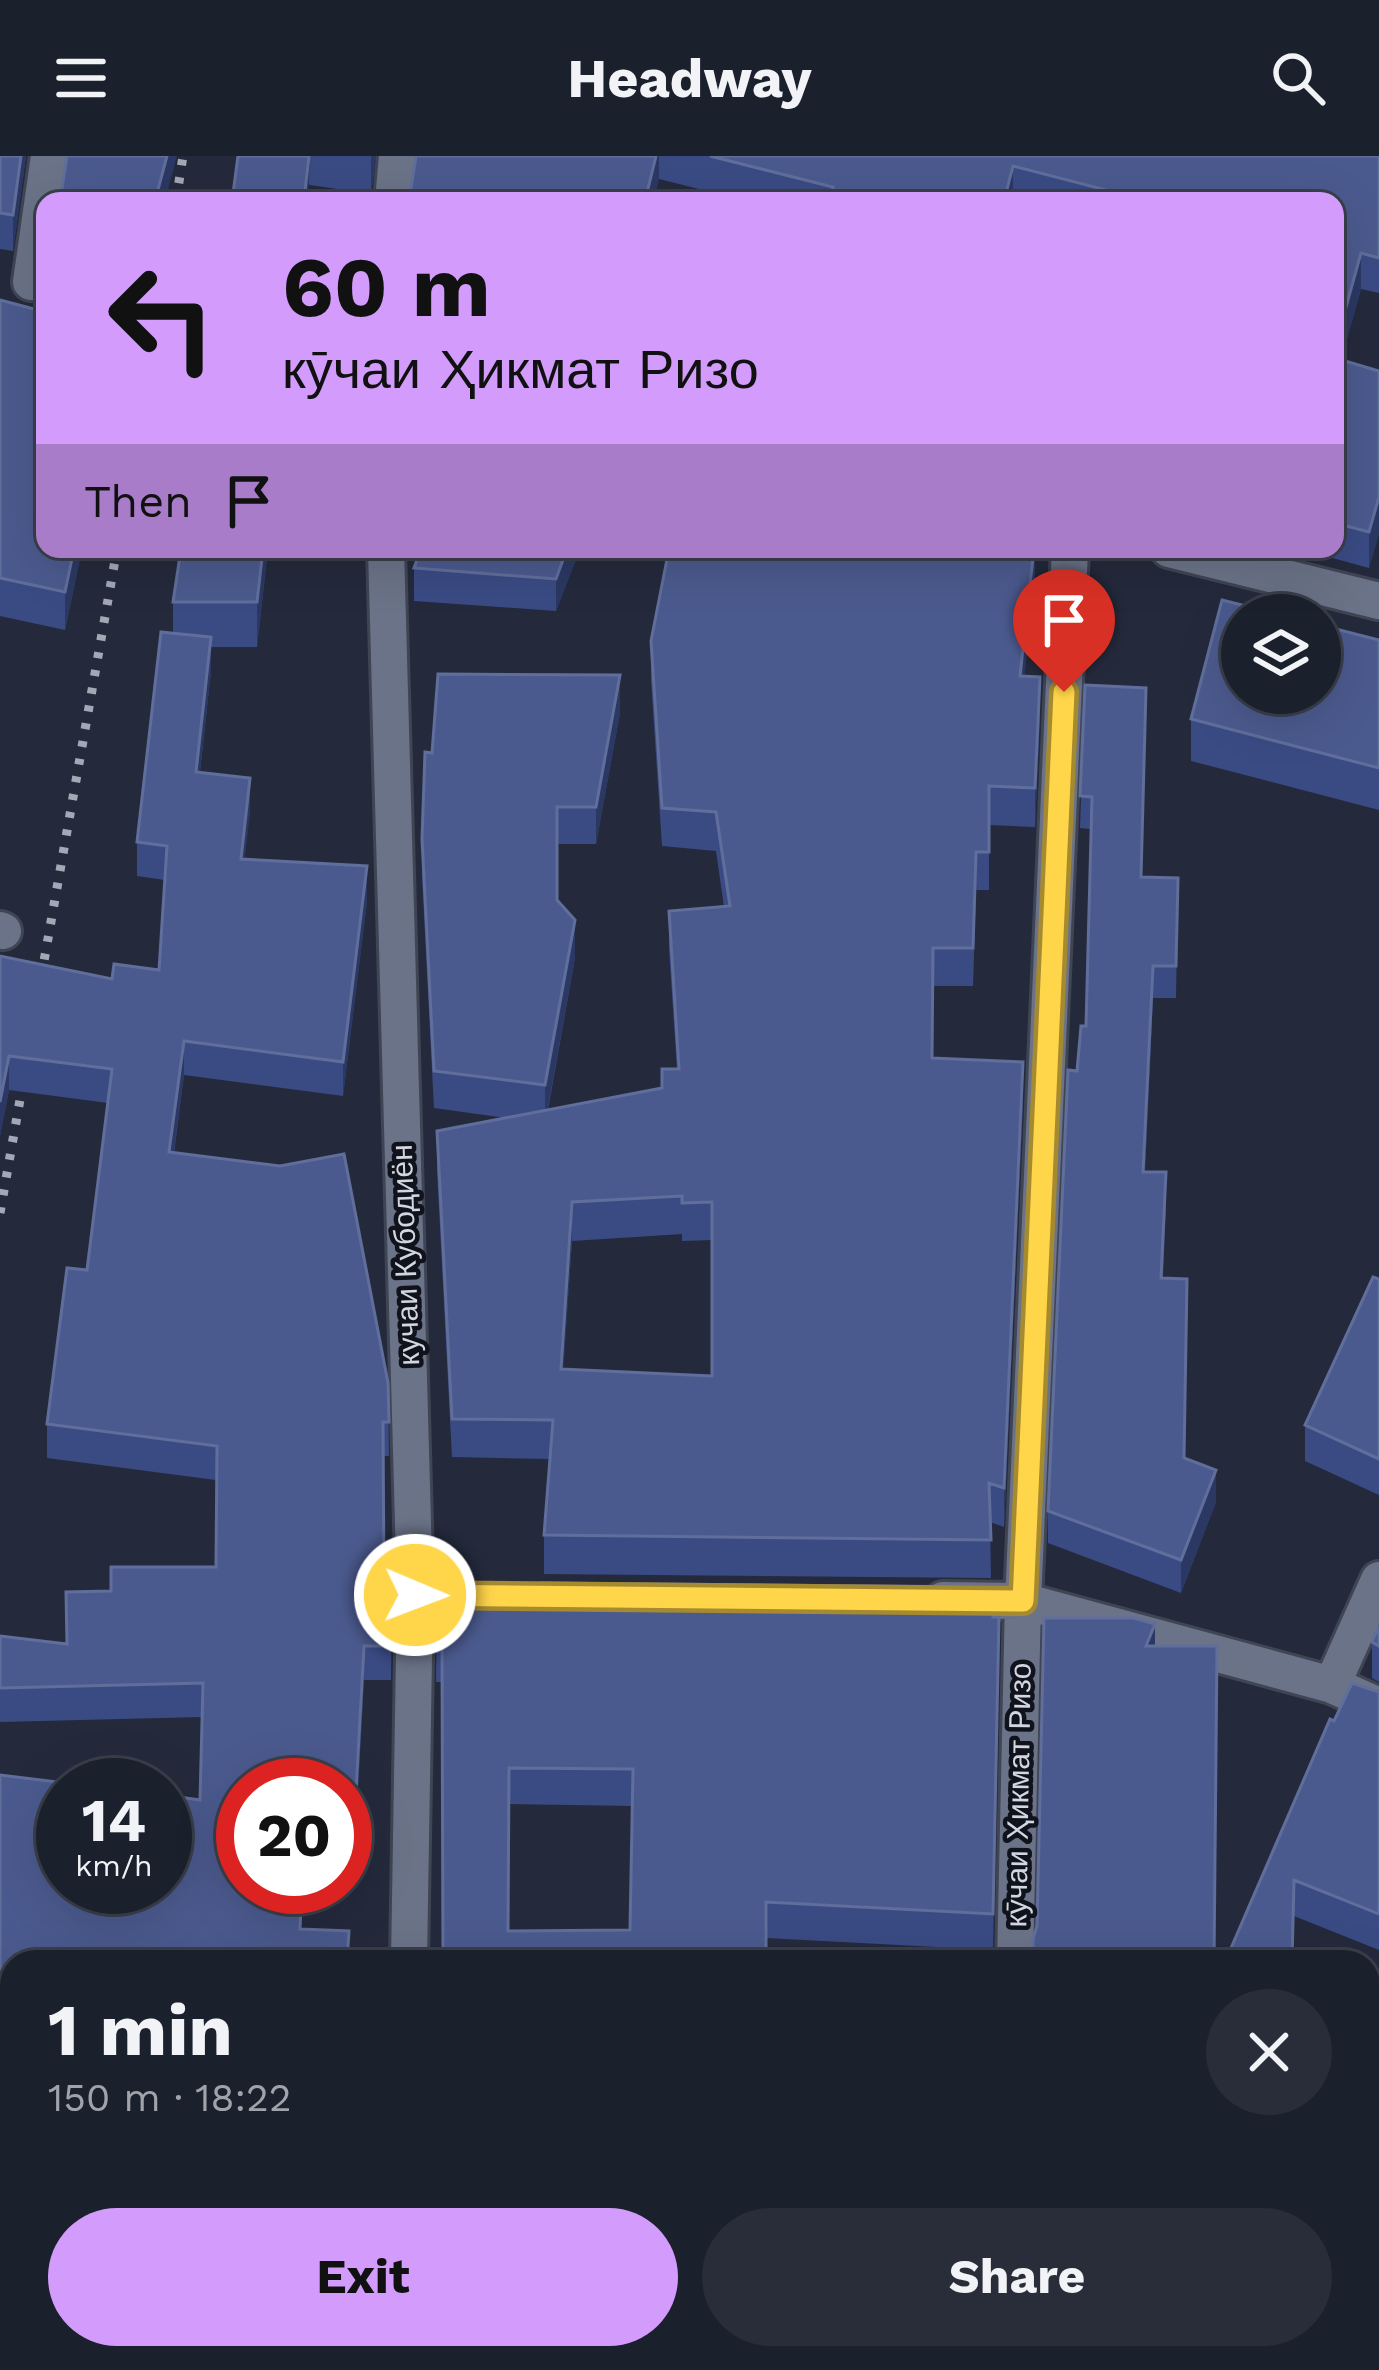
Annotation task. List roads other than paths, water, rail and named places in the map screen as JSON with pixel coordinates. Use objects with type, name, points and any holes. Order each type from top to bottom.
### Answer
[{"type":"street","points":[[43,192],[50,156]]},
{"type":"street","points":[[394,192],[397,156]]},
{"type":"street","points":[[25,281],[36,226]]},
{"type":"street","name":"кучаи Кубодиён","points":[[386,558],[427,1595],[410,1950]]},
{"type":"street","name":"кӯчаи Ҳикмат Ризо","points":[[1015,1950],[1023,1601],[1070,558]]},
{"type":"street","points":[[1205,558],[1379,601]]},
{"type":"street","points":[[1332,1685],[1379,1580]]},
{"type":"street","points":[[906,1600],[1023,1601],[1332,1685],[1379,1706]]},
{"type":"railway","points":[[177,192],[183,156]]},
{"type":"railway","points":[[38,995],[115,558]]},
{"type":"railway","points":[[0,1213],[27,1060]]}]
